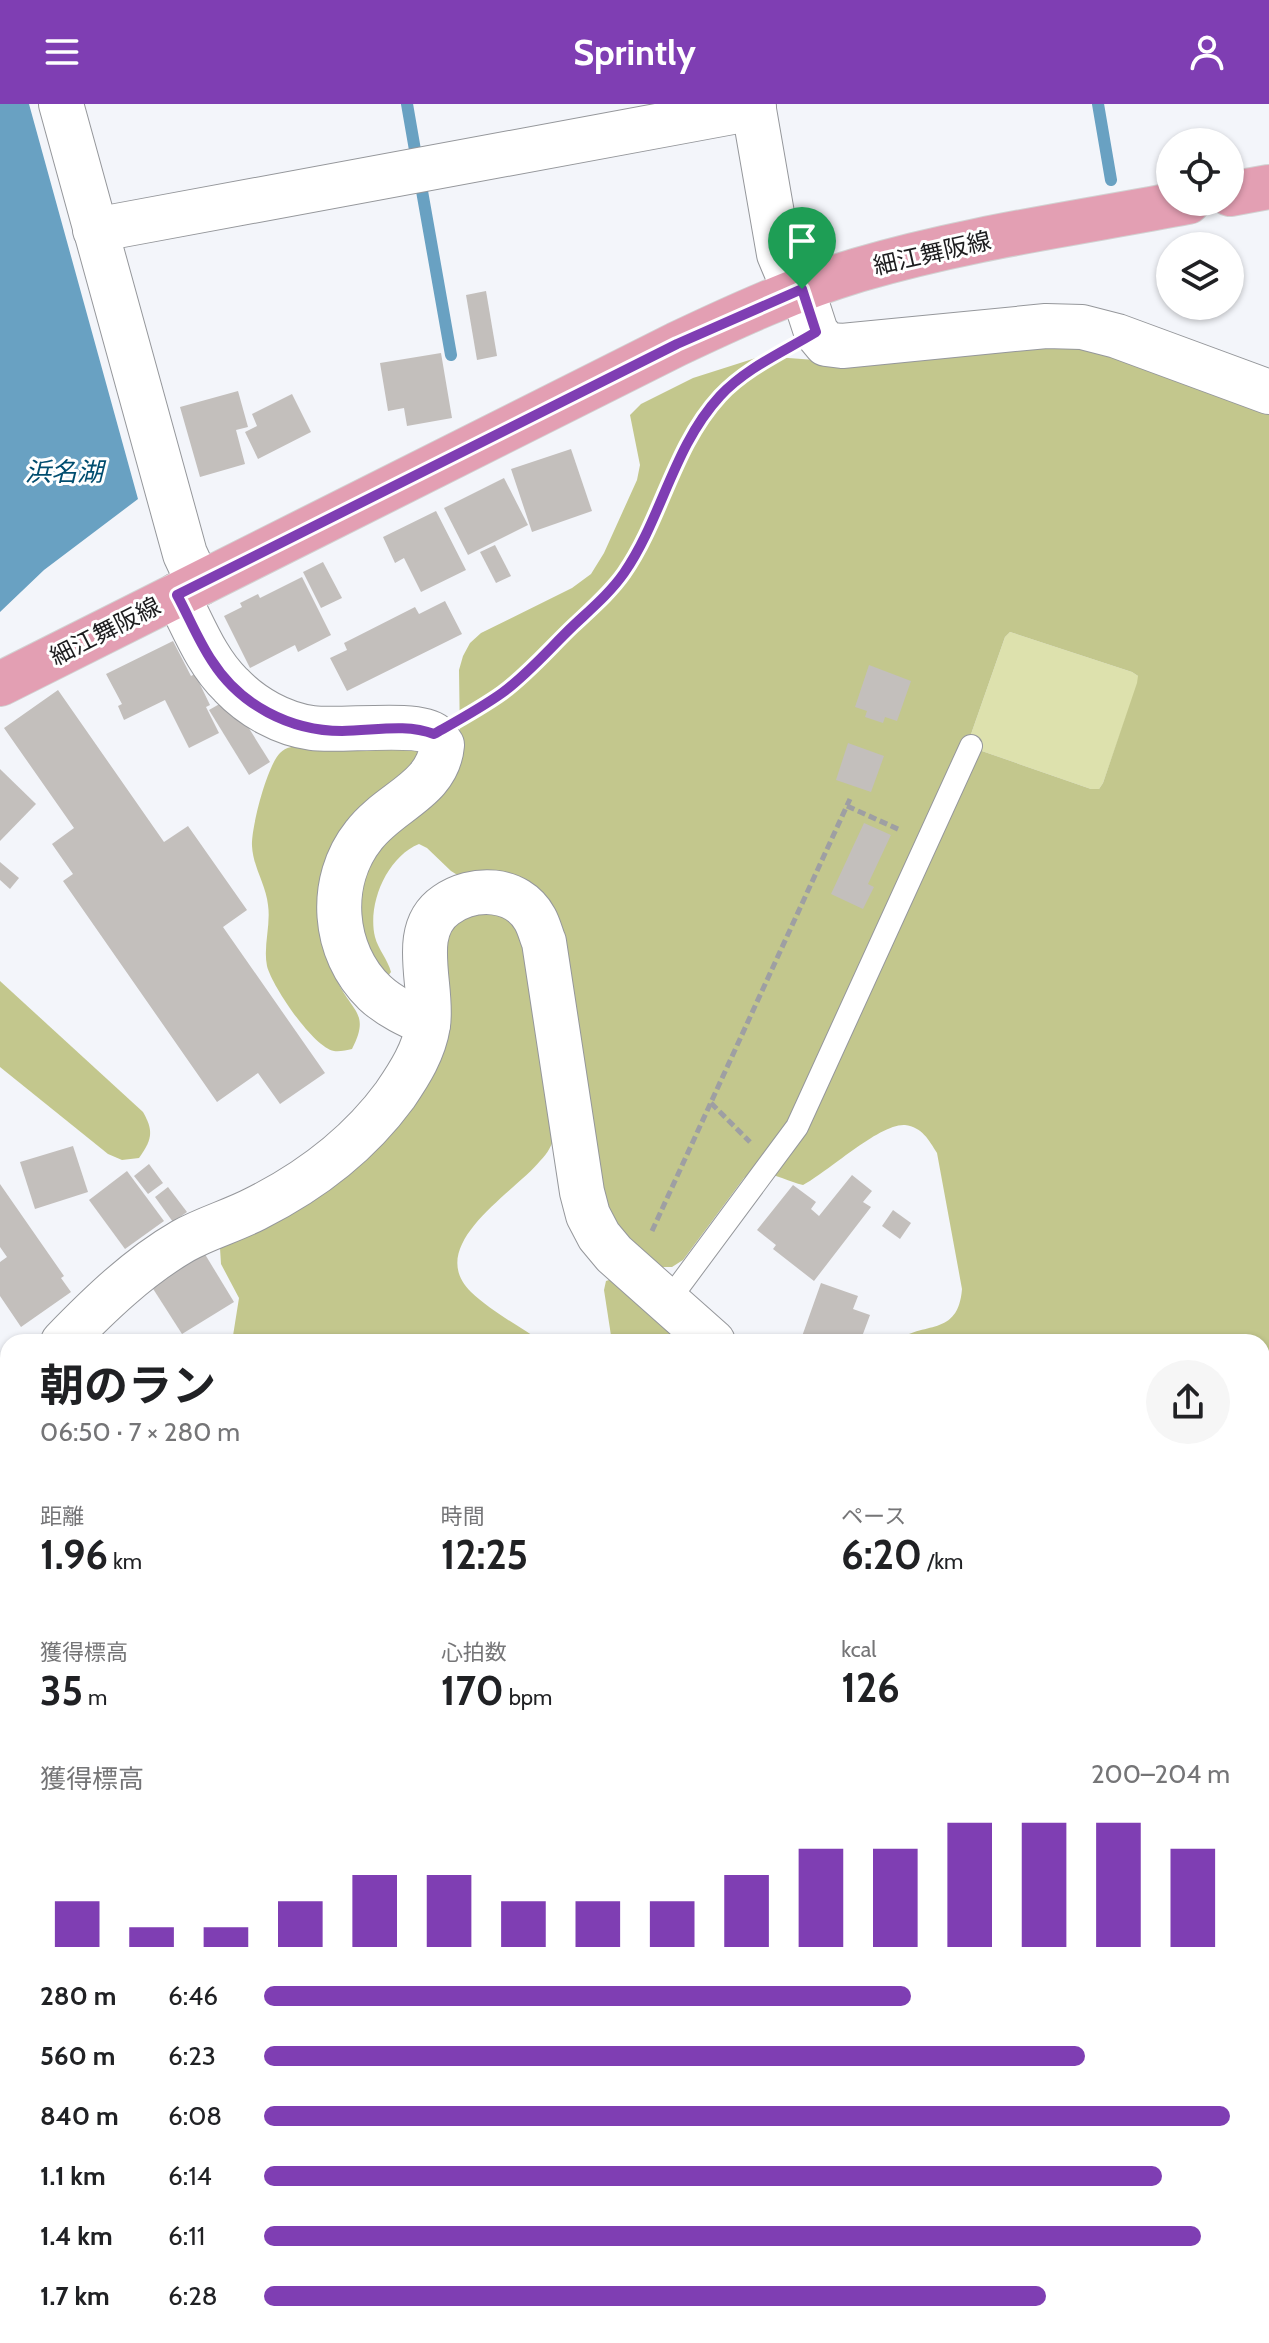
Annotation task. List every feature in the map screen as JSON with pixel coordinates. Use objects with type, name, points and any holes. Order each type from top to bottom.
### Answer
[{"type":"main road","points":[[1244,191],[1269,187]]},
{"type":"main road","name":"細江舞阪線","points":[[0,684],[663,351],[798,291],[919,254],[1156,208]]},
{"type":"street","points":[[61,104],[185,554],[188,589],[211,660],[230,685],[253,705],[280,719],[309,728],[340,731],[421,729],[434,734],[442,745],[436,771],[364,835],[349,860],[340,887],[339,916],[344,944],[356,971],[375,993],[398,1010],[428,1024]]},
{"type":"street","points":[[95,230],[754,106],[779,254],[816,332],[826,344],[842,346],[1046,326],[1082,327],[1117,336],[1269,392]]},
{"type":"street","points":[[71,1334],[100,1304],[166,1252],[294,1188],[331,1162],[365,1131],[394,1096],[419,1058],[428,1024],[430,990],[423,956],[427,929],[442,907],[464,894],[490,891],[515,899],[534,917],[544,942],[588,1215],[599,1236],[614,1254],[704,1334]]},
{"type":"lane","points":[[668,1301],[797,1127],[971,746]]},
{"type":"path","points":[[434,734],[503,692],[606,596],[631,560],[682,453],[720,397],[745,374],[816,332]]},
{"type":"path","points":[[663,1207],[848,803],[927,842]]},
{"type":"path","points":[[711,1103],[771,1162]]},
{"type":"green space","points":[[1080,345],[1269,411],[1269,1334],[909,1334],[946,1322],[954,1315],[962,1289],[937,1153],[920,1131],[905,1125],[894,1126],[868,1140],[803,1185],[766,1173],[744,1178],[683,1260],[672,1267],[657,1267],[611,1228],[559,938],[451,871],[419,844],[408,850],[389,870],[377,896],[373,924],[375,937],[391,972],[388,976],[372,961],[357,915],[365,867],[460,740],[459,670],[470,643],[481,633],[572,588],[591,574],[604,553],[637,480],[640,465],[630,415],[641,404],[693,378],[762,356],[815,360]],"holes":[[[1010,632],[1138,676],[1099,789],[1091,789],[976,749],[970,737],[1005,637]]]},
{"type":"green space","points":[[1010,632],[1138,676],[1099,789],[1091,789],[976,749],[970,737],[1005,637]]},
{"type":"green space","points":[[303,745],[422,750],[328,950],[337,980],[359,1019],[360,1027],[352,1049],[341,1051],[325,1047],[315,1039],[285,1001],[270,975],[266,958],[268,905],[252,846],[261,798],[275,760],[282,751]]},
{"type":"green space","points":[[489,905],[522,925],[555,1135],[543,1158],[478,1220],[465,1238],[458,1256],[459,1274],[471,1292],[530,1334],[233,1334],[239,1298],[221,1264],[220,1248],[229,1236],[375,1141],[452,918]]},
{"type":"green space","points":[[0,981],[143,1112],[150,1135],[139,1158],[122,1160],[108,1154],[0,1067]]},
{"type":"green space","points":[[615,1278],[682,1334],[611,1334],[604,1290],[606,1281]]},
{"type":"water","name":"浜名湖","points":[[0,104],[29,104],[138,499],[44,570],[0,612]]},
{"type":"building","points":[[486,291],[497,356],[477,360],[466,295]]},
{"type":"building","points":[[441,353],[452,418],[407,426],[404,408],[388,411],[380,363]]},
{"type":"building","points":[[238,391],[248,427],[236,430],[245,464],[200,477],[180,407]]},
{"type":"building","points":[[292,394],[311,432],[258,459],[245,432],[257,426],[252,414]]},
{"type":"building","points":[[571,449],[592,511],[532,532],[511,469]]},
{"type":"building","points":[[504,478],[528,525],[468,555],[444,508]]},
{"type":"building","points":[[436,511],[466,570],[421,592],[404,558],[395,563],[383,537]]},
{"type":"building","points":[[495,545],[511,576],[496,583],[480,552]]},
{"type":"building","points":[[323,562],[342,598],[321,608],[303,572]]},
{"type":"building","points":[[302,577],[331,635],[298,652],[295,645],[250,668],[224,616],[258,594],[260,598]]},
{"type":"building","points":[[445,601],[462,634],[347,691],[330,658],[347,650],[344,643],[415,607],[419,614]]},
{"type":"building","points":[[173,641],[191,676],[195,674],[219,733],[189,748],[165,700],[124,720],[118,706],[122,704],[106,674]]},
{"type":"building","points":[[869,665],[911,681],[897,721],[885,717],[883,723],[865,717],[867,711],[855,707]]},
{"type":"building","points":[[58,690],[164,842],[188,826],[247,910],[223,927],[325,1073],[280,1104],[258,1073],[217,1102],[63,881],[73,874],[52,844],[74,828],[4,728]]},
{"type":"building","points":[[230,698],[270,762],[249,775],[209,710]]},
{"type":"building","points":[[848,743],[884,756],[871,792],[836,780]]},
{"type":"building","points":[[0,769],[36,804],[0,841]]},
{"type":"building","points":[[864,823],[891,835],[868,884],[874,887],[863,909],[831,894]]},
{"type":"building","points":[[0,862],[19,878],[10,889],[0,880]]},
{"type":"building","points":[[73,1146],[88,1192],[35,1209],[20,1162]]},
{"type":"building","points":[[149,1164],[163,1183],[148,1194],[134,1176]]},
{"type":"building","points":[[127,1171],[164,1221],[125,1249],[89,1200]]},
{"type":"building","points":[[852,1175],[872,1191],[863,1202],[871,1207],[814,1281],[773,1249],[776,1245],[757,1230],[793,1185],[816,1202],[811,1209],[819,1216]]},
{"type":"building","points":[[0,1184],[64,1276],[61,1278],[71,1292],[21,1327],[0,1296],[0,1262],[7,1257],[0,1247]]},
{"type":"building","points":[[168,1187],[187,1212],[173,1222],[155,1197]]},
{"type":"building","points":[[893,1210],[911,1223],[900,1239],[882,1226]]},
{"type":"building","points":[[203,1251],[234,1302],[182,1334],[150,1284]]},
{"type":"building","points":[[821,1283],[858,1296],[853,1309],[870,1315],[863,1334],[803,1334]]},
{"type":"waterway","points":[[407,104],[415,150]]},
{"type":"waterway","points":[[1098,104],[1111,180]]},
{"type":"waterway","points":[[422,191],[451,355]]},
{"type":"route","points":[[802,289],[816,332],[745,374],[720,397],[682,453],[624,573],[606,596],[522,675],[483,705],[434,734],[406,728],[340,731],[309,728],[280,719],[253,705],[230,685],[211,660],[177,595],[677,344],[802,289]]}]
